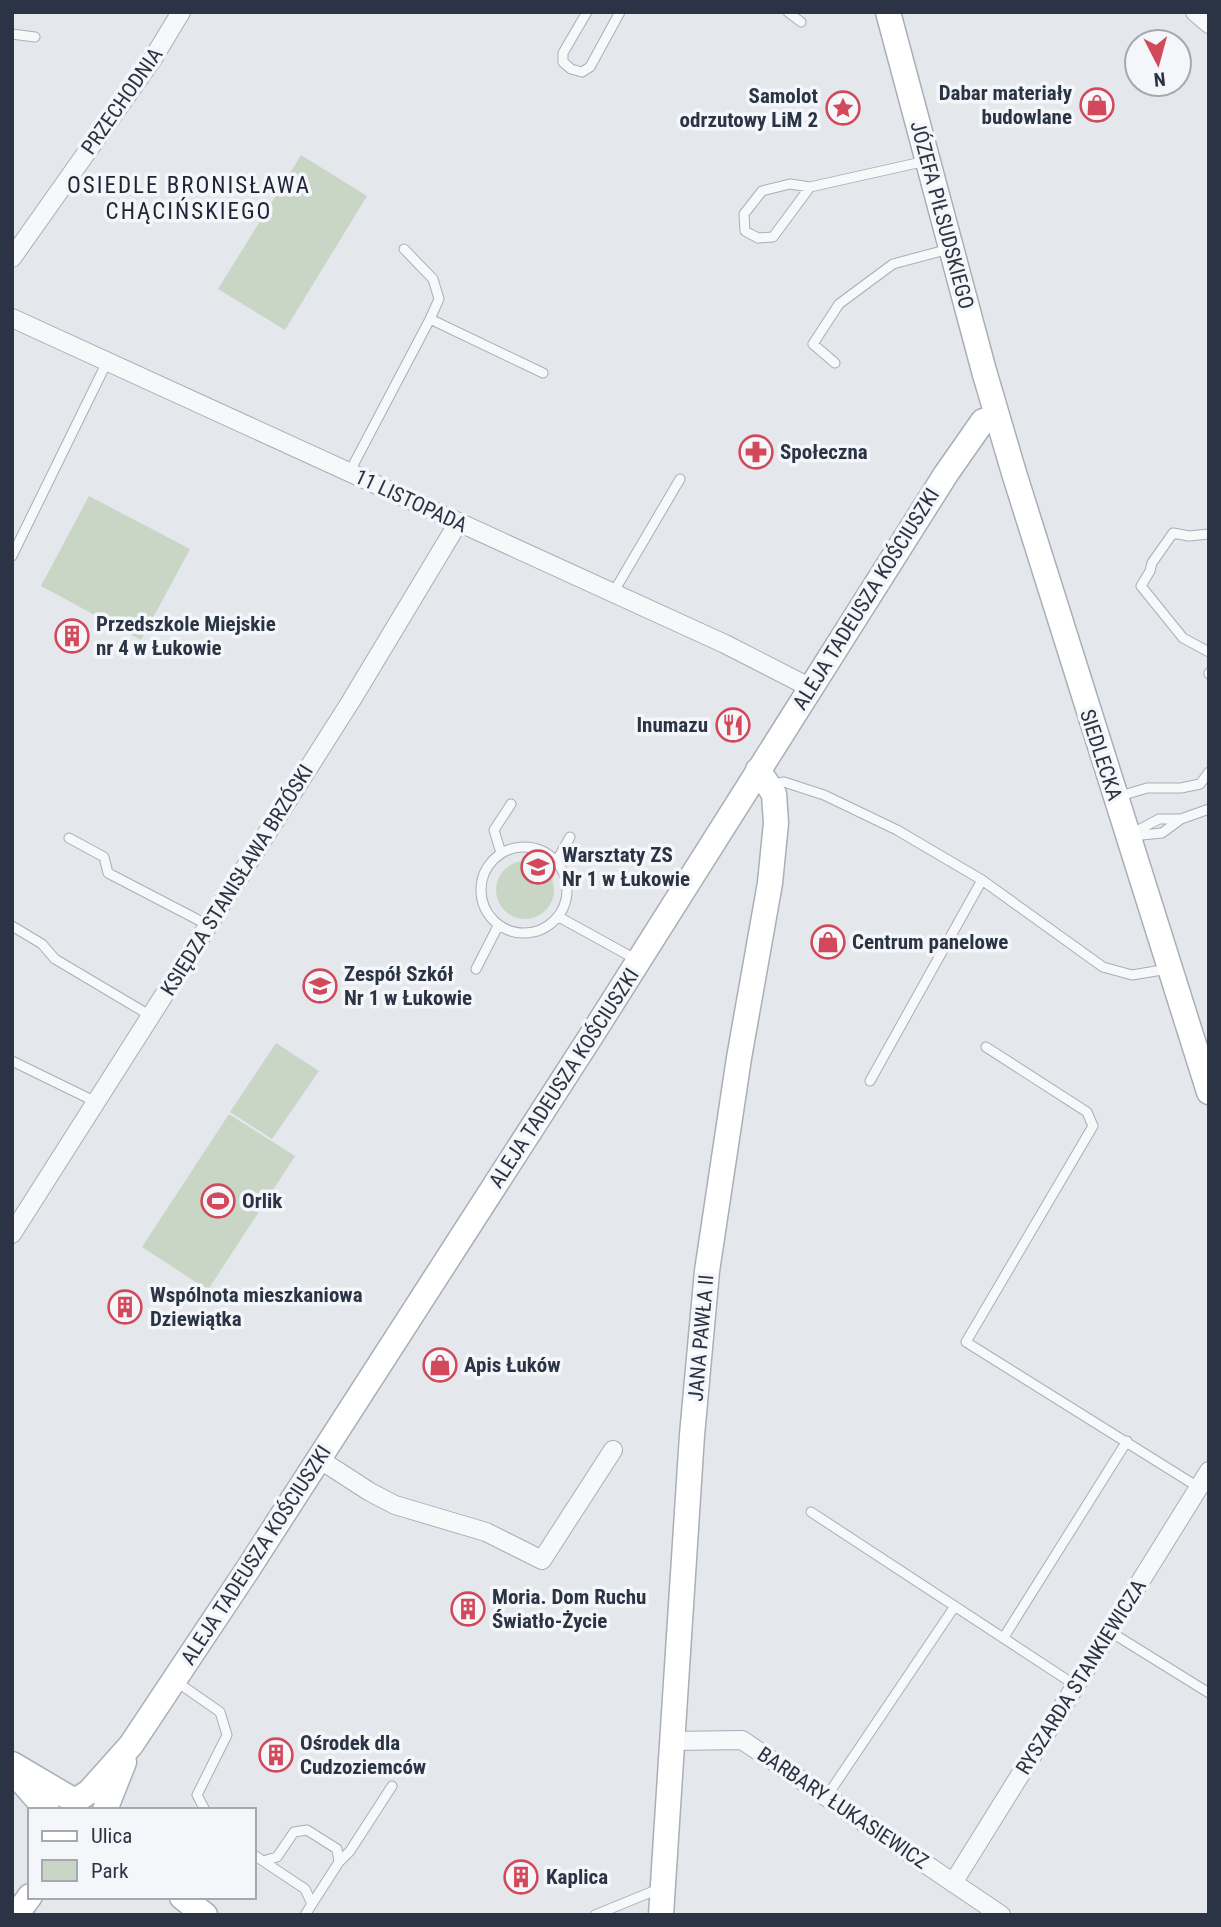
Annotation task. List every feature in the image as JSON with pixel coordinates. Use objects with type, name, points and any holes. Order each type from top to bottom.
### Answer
[{"type":"street","name":"PRZECHODNIA","points":[[12,258],[152,60],[181,12]]},
{"type":"street","name":"JÓZEFA PIŁSUDSKIEGO","points":[[888,12],[997,417]]},
{"type":"street","points":[[1195,12],[1209,24]]},
{"type":"street","name":"11 LISTOPADA","points":[[12,318],[725,644],[809,687]]},
{"type":"street","name":"ALEJA TADEUSZA KOŚCIUSZKI","points":[[70,1803],[89,1792],[131,1745],[320,1459],[639,961],[764,777],[809,687],[973,432],[984,421],[997,417]]},
{"type":"street","name":"SIEDLECKA","points":[[997,417],[1209,1092]]},
{"type":"street","name":"KSIĘDZA STANISŁAWA BRZÓSKI","points":[[12,1234],[351,701],[458,523]]},
{"type":"street","name":"JANA PAWŁA II","points":[[661,1915],[692,1435],[705,1285],[722,1162],[770,883],[776,823],[774,794],[764,777]]},
{"type":"street","points":[[320,1459],[395,1505],[486,1532],[542,1560],[612,1450]]},
{"type":"street","name":"RYSZARDA STANKIEWICZA","points":[[953,1883],[1209,1471]]},
{"type":"street","name":"BARBARY ŁUKASIEWICZ","points":[[673,1741],[742,1740],[1001,1915]]},
{"type":"street","name":"ALEJA TADEUSZA KOŚCIUSZKI","points":[[104,1808],[131,1745]]},
{"type":"street","points":[[12,1764],[70,1803],[89,1801],[100,1808]]},
{"type":"street","points":[[12,1770],[45,1808]]},
{"type":"street","points":[[16,1915],[28,1899]]},
{"type":"street","points":[[185,1899],[205,1915]]},
{"type":"lane","points":[[587,12],[563,53],[563,62],[571,69],[582,72],[590,67],[620,12]]},
{"type":"lane","points":[[788,12],[801,22]]},
{"type":"lane","points":[[12,34],[35,37]]},
{"type":"lane","points":[[810,187],[773,237],[758,238],[745,231],[744,214],[762,191],[790,184],[810,187],[928,161]]},
{"type":"lane","points":[[349,472],[439,299],[433,279],[404,249]]},
{"type":"lane","points":[[835,363],[813,344],[839,303],[893,264],[951,249]]},
{"type":"lane","points":[[430,319],[542,373]]},
{"type":"lane","points":[[12,555],[107,362]]},
{"type":"lane","points":[[613,593],[680,479]]},
{"type":"lane","points":[[1209,534],[1189,536],[1173,533],[1152,563],[1141,586],[1183,638],[1209,653]]},
{"type":"lane","points":[[1116,797],[1147,789],[1181,788],[1200,784],[1209,772]]},
{"type":"lane","points":[[764,777],[824,795],[897,830],[982,880],[1103,967],[1132,975],[1169,969]]},
{"type":"lane","points":[[501,853],[494,830],[511,804]]},
{"type":"lane","points":[[1127,836],[1159,819],[1181,818],[1209,809]]},
{"type":"lane","points":[[1127,836],[1162,834],[1181,818]]},
{"type":"lane","points":[[556,862],[570,836]]},
{"type":"lane","points":[[69,838],[104,857],[108,873],[208,925]]},
{"type":"lane","points":[[517,847],[535,848],[556,862],[562,868],[567,885],[566,902],[559,917],[541,931],[519,934],[498,926],[486,913],[480,897],[481,880],[488,864],[501,853],[517,847]]},
{"type":"lane","points":[[870,1081],[982,880]]},
{"type":"lane","points":[[559,917],[639,961]]},
{"type":"lane","points":[[12,926],[42,944],[55,959],[151,1016]]},
{"type":"lane","points":[[476,969],[498,926]]},
{"type":"lane","points":[[986,1047],[1087,1112],[1093,1126],[966,1342],[1198,1487]]},
{"type":"lane","points":[[12,1061],[96,1102]]},
{"type":"lane","points":[[1004,1637],[1127,1441]]},
{"type":"lane","points":[[811,1512],[1075,1685]]},
{"type":"lane","points":[[827,1796],[956,1606]]},
{"type":"lane","points":[[1109,1631],[1209,1693]]},
{"type":"lane","points":[[174,1680],[220,1712],[227,1735],[197,1795],[204,1808]]},
{"type":"lane","points":[[305,1915],[392,1786]]},
{"type":"lane","points":[[278,1871],[277,1857],[294,1832],[307,1829],[337,1849],[339,1861]]},
{"type":"lane","points":[[256,1857],[305,1889],[312,1904]]},
{"type":"lane","points":[[263,1861],[277,1857]]},
{"type":"lane","points":[[595,1915],[663,1887]]},
{"type":"lane","points":[[305,1889],[321,1889]]},
{"type":"green space","points":[[301,155],[367,196],[285,330],[218,289]]},
{"type":"green space","points":[[89,496],[190,549],[141,640],[41,586]]},
{"type":"green space","points":[[525,861],[536,863],[549,874],[554,890],[552,901],[541,914],[525,919],[514,917],[501,906],[496,890],[498,879],[509,866]]},
{"type":"green space","points":[[276,1043],[319,1071],[272,1139],[230,1112]]},
{"type":"green space","name":"Orlik","points":[[229,1114],[295,1156],[208,1290],[142,1247]]},
{"type":"place","name":"Dabar materiały budowlane","points":[[1097,105]]},
{"type":"place","name":"Samolot odrzutowy LiM 2","points":[[843,108]]},
{"type":"place","name":"Społeczna","points":[[756,452]]},
{"type":"place","name":"Przedszkole Miejskie nr 4 w Łukowie","points":[[72,636]]},
{"type":"place","name":"Inumazu","points":[[733,725]]},
{"type":"place","name":"Warsztaty ZS Nr 1 w Łukowie","points":[[538,867]]},
{"type":"place","name":"Centrum panelowe","points":[[828,942]]},
{"type":"place","name":"Zespół Szkół Nr 1 w Łukowie","points":[[320,986]]},
{"type":"place","name":"Orlik","points":[[218,1201]]},
{"type":"place","name":"Wspólnota mieszkaniowa Dziewiątka","points":[[125,1307]]},
{"type":"place","name":"Apis Łuków","points":[[440,1365]]},
{"type":"place","name":"Moria. Dom Ruchu Światło-Życie","points":[[468,1609]]},
{"type":"place","name":"Ośrodek dla Cudzoziemców","points":[[276,1755]]},
{"type":"place","name":"Kaplica","points":[[521,1877]]},
{"type":"district","name":"OSIEDLE BRONISŁAWA CHĄCIŃSKIEGO","points":[[189,198]]}]
